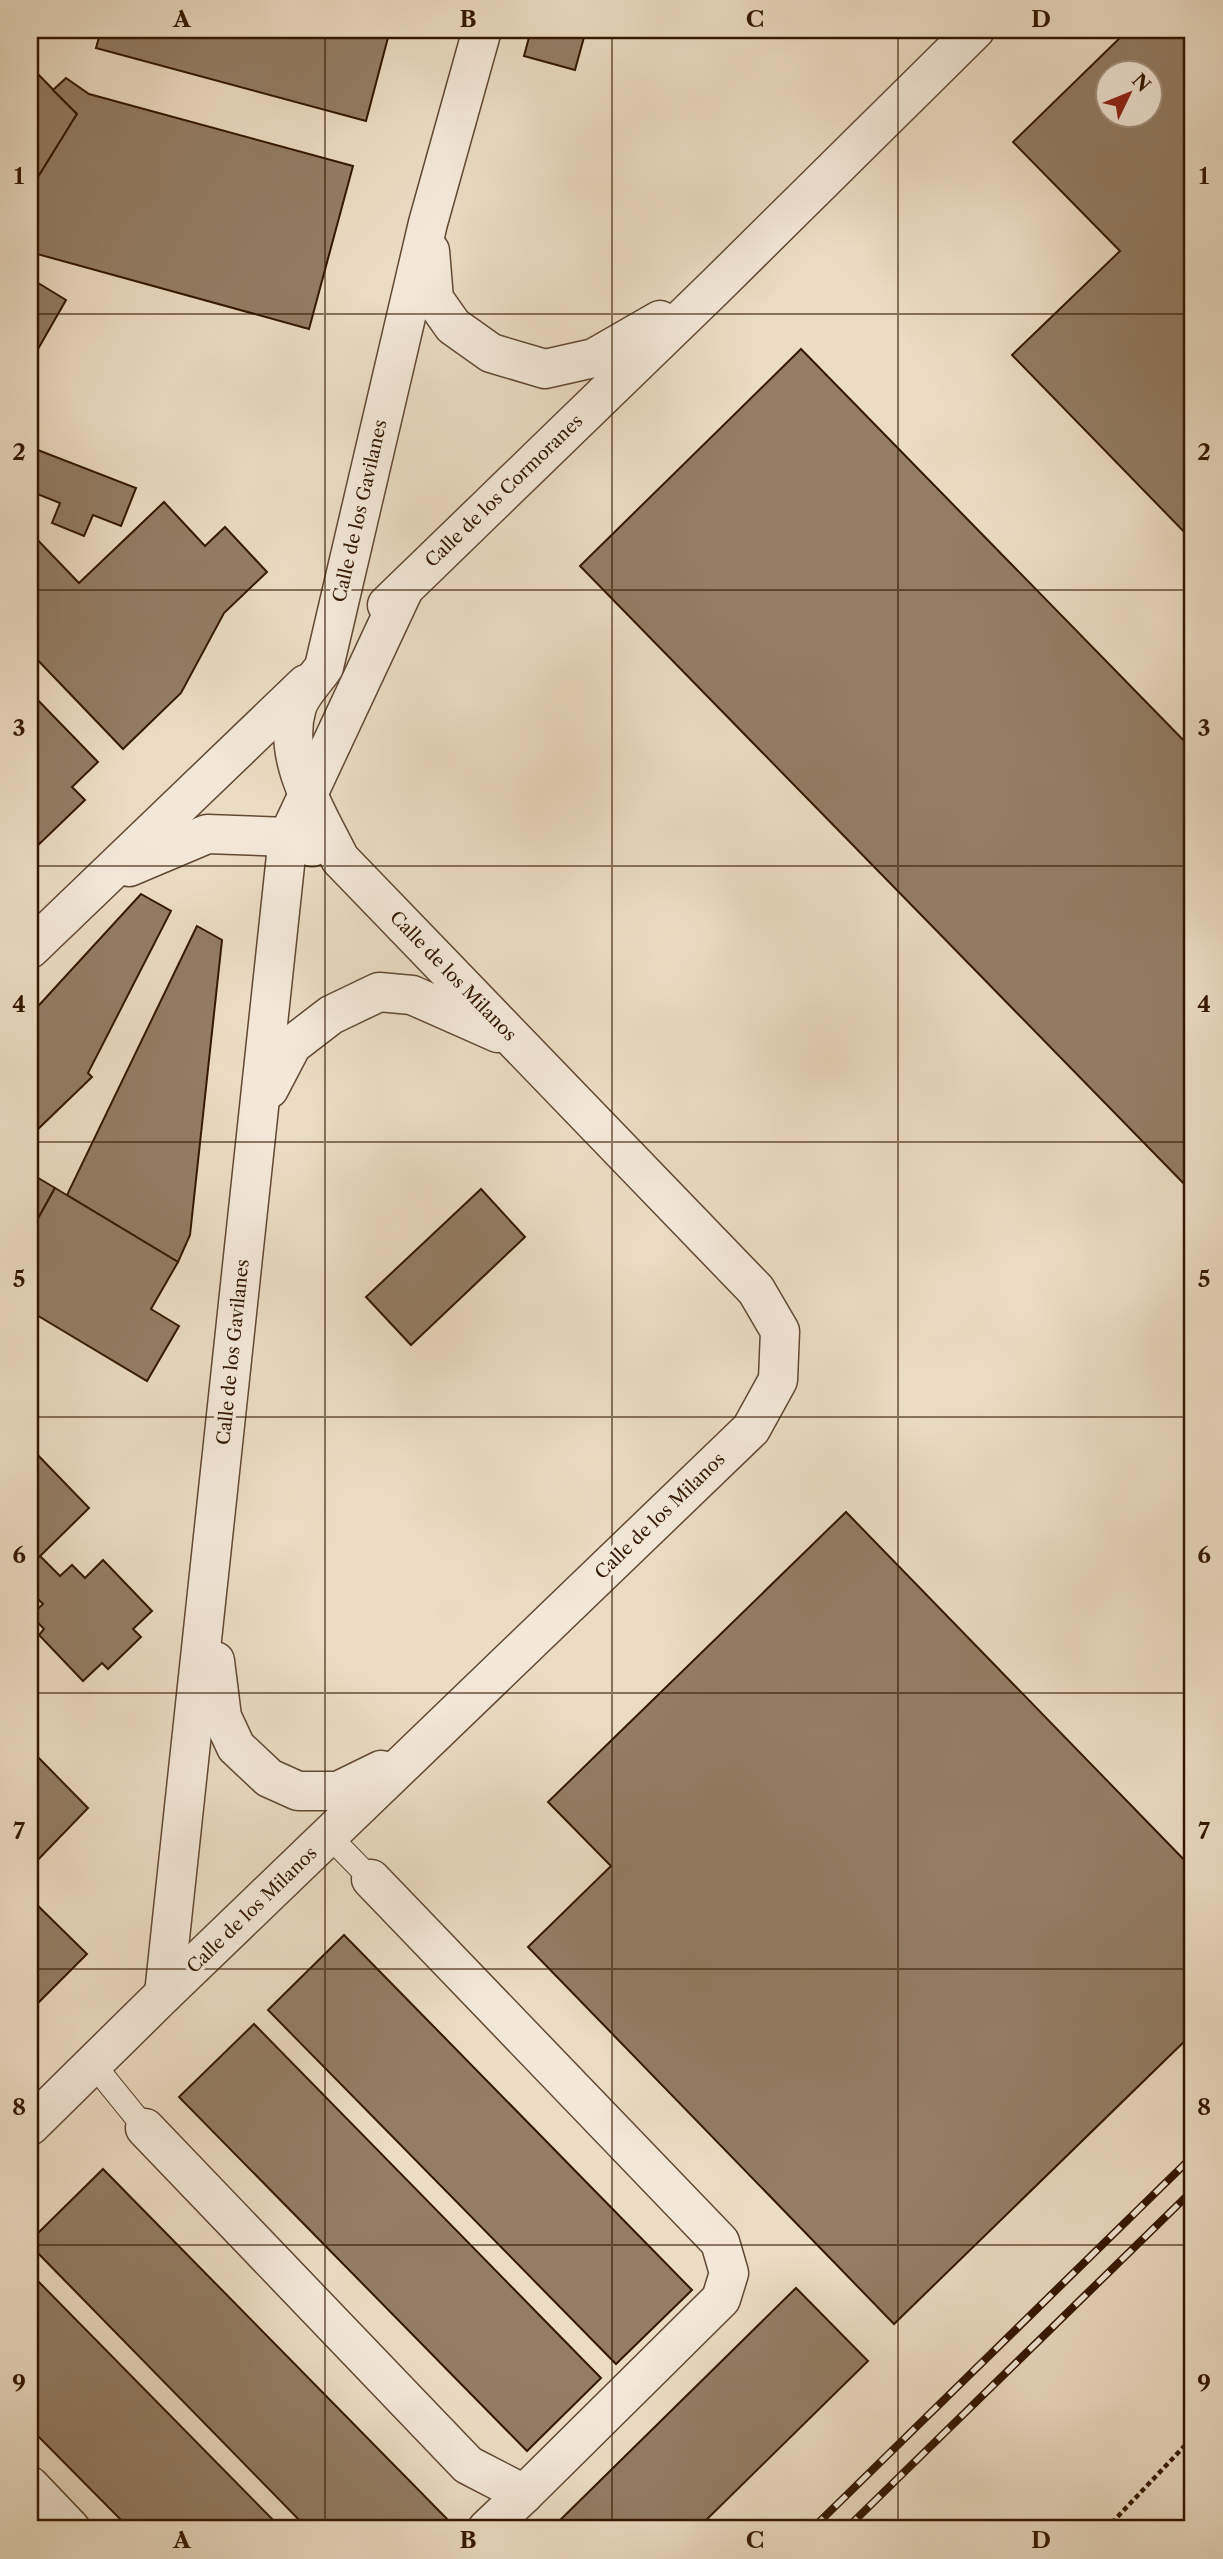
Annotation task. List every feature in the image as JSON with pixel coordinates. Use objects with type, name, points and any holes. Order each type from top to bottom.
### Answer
[{"type":"street","name":"Calle de los Gavilanes","points":[[340,859],[308,793],[292,742],[297,705],[324,667],[428,223],[482,30]]},
{"type":"street","name":"Calle de los Cormoranes","points":[[30,949],[713,289],[975,30]]},
{"type":"street","name":"Calle de los Gavilanes","points":[[428,223],[434,299],[453,326],[491,353],[545,369],[594,358],[713,289]]},
{"type":"street","name":"Calle de los Gavilanes","points":[[164,1994],[288,837],[404,589]]},
{"type":"street","points":[[108,876],[207,834],[288,837],[340,859]]},
{"type":"street","name":"Calle de los Milanos","points":[[30,2126],[751,1429],[778,1380],[780,1331],[756,1290],[340,859]]},
{"type":"street","name":"Calle de los Gavilanes","points":[[259,1106],[292,1045],[331,1016],[379,992],[412,995],[516,1041]]},
{"type":"street","name":"Calle de los Gavilanes","points":[[206,1598],[222,1717],[236,1747],[269,1778],[298,1791],[338,1791],[414,1753]]},
{"type":"street","points":[[371,1879],[720,2242],[729,2273],[721,2299],[487,2529]]},
{"type":"street","points":[[145,2128],[468,2465],[524,2494]]},
{"type":"street","points":[[30,2486],[71,2529]]},
{"type":"lane","points":[[328,1836],[371,1879]]},
{"type":"lane","points":[[93,2064],[145,2128]]},
{"type":"path","points":[[1106,2529],[1193,2437]]},
{"type":"building","points":[[101,30],[390,30],[366,121],[96,48]]},
{"type":"building","points":[[531,30],[586,30],[575,70],[524,56]]},
{"type":"building","points":[[1128,30],[1193,30],[1193,541],[1012,355],[1120,251],[1013,142],[1094,63],[1094,130],[1164,130],[1164,60],[1097,60]]},
{"type":"building","points":[[30,66],[77,114],[30,190]]},
{"type":"building","points":[[66,78],[89,94],[353,166],[309,329],[30,252],[30,190],[77,114],[53,90]]},
{"type":"building","points":[[30,278],[66,300],[30,363]]},
{"type":"building","points":[[801,349],[1193,750],[1193,1193],[580,566]]},
{"type":"building","points":[[30,447],[136,488],[121,526],[93,515],[84,536],[52,523],[60,503],[30,491]]},
{"type":"building","points":[[164,502],[205,546],[225,527],[267,572],[224,613],[181,693],[123,749],[30,652],[30,532],[79,583]]},
{"type":"building","points":[[30,692],[98,762],[72,787],[85,800],[30,853]]},
{"type":"building","points":[[141,894],[171,911],[88,1073],[92,1077],[36,1131],[30,1125],[30,1015]]},
{"type":"building","points":[[197,926],[222,940],[190,1235],[178,1262],[67,1195]]},
{"type":"building","points":[[30,1173],[55,1188],[30,1233]]},
{"type":"building","points":[[55,1188],[178,1262],[151,1309],[179,1326],[147,1381],[30,1311],[30,1233]]},
{"type":"building","points":[[481,1189],[525,1237],[411,1345],[366,1297]]},
{"type":"building","points":[[30,1447],[89,1508],[30,1566]]},
{"type":"building","points":[[846,1512],[1193,1869],[1193,2033],[894,2324],[528,1947],[611,1866],[548,1802]]},
{"type":"building","points":[[40,1556],[60,1576],[72,1565],[85,1578],[103,1560],[152,1611],[133,1629],[141,1637],[108,1669],[102,1663],[83,1681],[39,1635],[44,1629],[31,1615],[43,1604],[30,1591],[30,1566]]},
{"type":"building","points":[[30,1749],[88,1808],[30,1868]]},
{"type":"building","points":[[30,1898],[87,1954],[30,2011]]},
{"type":"building","points":[[344,1935],[692,2290],[616,2364],[268,2010]]},
{"type":"building","points":[[254,2024],[601,2378],[527,2451],[179,2097]]},
{"type":"building","points":[[103,2169],[451,2523],[445,2529],[308,2529],[30,2245],[30,2241]]},
{"type":"building","points":[[30,2273],[282,2529],[130,2529],[30,2428]]},
{"type":"building","points":[[796,2288],[868,2361],[697,2529],[551,2529]]},
{"type":"railway","points":[[812,2529],[1193,2156]]},
{"type":"railway","points":[[846,2529],[1193,2190]]}]
